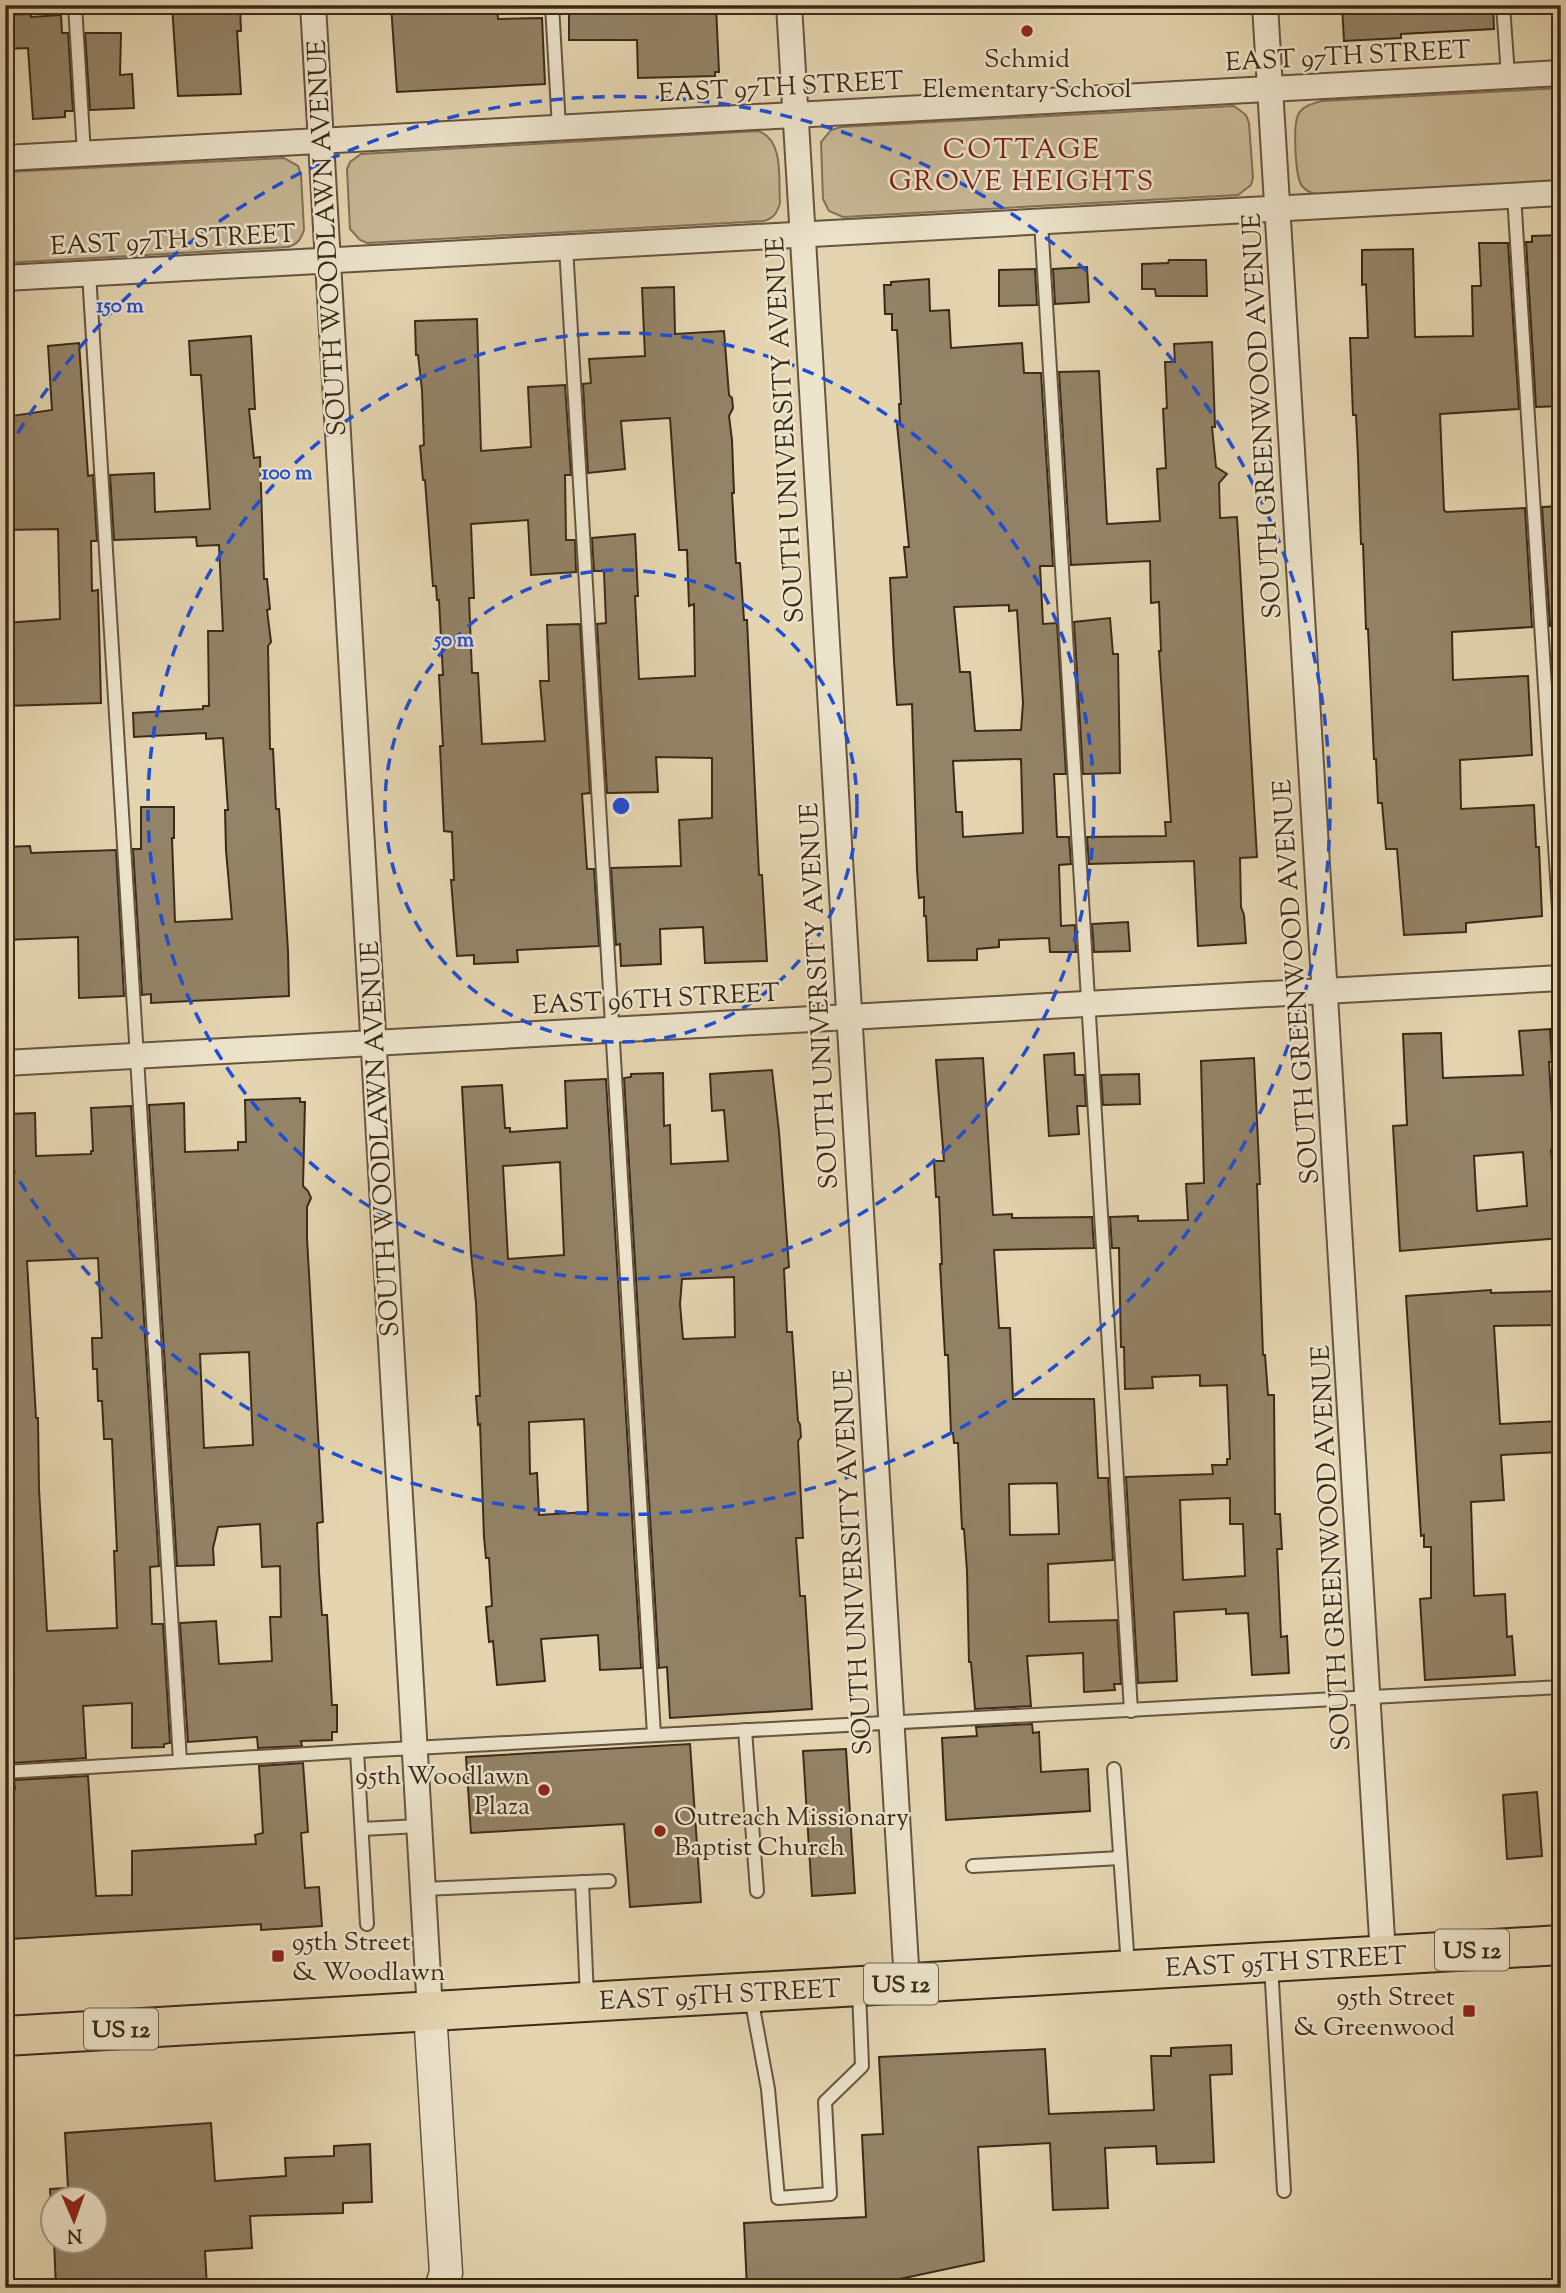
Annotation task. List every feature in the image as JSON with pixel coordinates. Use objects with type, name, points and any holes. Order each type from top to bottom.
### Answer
[{"type":"main road","name":"EAST 95TH STREET","points":[[5,2036],[1561,1945]]},
{"type":"street","name":"SOUTH WOODLAWN AVENUE","points":[[313,5],[446,2283]]},
{"type":"street","name":"SOUTH UNIVERSITY AVENUE","points":[[789,5],[907,1983]]},
{"type":"street","name":"SOUTH GREENWOOD AVENUE","points":[[1265,5],[1383,1955]]},
{"type":"street","name":"EAST 97TH STREET","points":[[5,158],[1561,73]]},
{"type":"street","name":"EAST 97TH STREET","points":[[5,278],[1561,193]]},
{"type":"street","name":"EAST 96TH STREET","points":[[5,1063],[1561,978]]},
{"type":"lane","points":[[75,5],[84,154]]},
{"type":"lane","points":[[552,5],[559,128]]},
{"type":"lane","points":[[1503,5],[1508,76]]},
{"type":"lane","points":[[1514,195],[1561,941]]},
{"type":"lane","points":[[1041,221],[1131,1711]]},
{"type":"lane","points":[[566,247],[654,1735]]},
{"type":"lane","points":[[89,273],[180,1761]]},
{"type":"lane","points":[[5,1772],[1561,1687]]},
{"type":"lane","points":[[745,1730],[757,1891]]},
{"type":"lane","points":[[357,1751],[367,1924]]},
{"type":"lane","points":[[1114,1769],[1128,1970]]},
{"type":"lane","points":[[362,1829],[419,1826]]},
{"type":"lane","points":[[973,1866],[1120,1857]]},
{"type":"lane","points":[[423,1889],[609,1881]]},
{"type":"lane","points":[[582,1882],[587,2002]]},
{"type":"lane","points":[[1271,1961],[1284,2191]]},
{"type":"lane","points":[[751,1993],[768,2089],[778,2198],[831,2194],[825,2102],[862,2066],[859,1986]]},
{"type":"shaded area","points":[[1561,88],[1561,182],[1321,196],[1306,190],[1300,181],[1296,121],[1300,112],[1311,104],[1321,101]]},
{"type":"shaded area","points":[[1234,106],[1246,115],[1249,123],[1253,178],[1251,185],[1238,195],[843,217],[829,211],[823,199],[821,142],[831,130],[841,127]]},
{"type":"shaded area","points":[[758,131],[773,143],[779,173],[778,210],[764,221],[367,243],[360,240],[350,229],[347,169],[350,162],[361,154]]},
{"type":"shaded area","points":[[284,158],[298,166],[301,175],[304,230],[299,241],[291,246],[5,263],[5,172]]},
{"type":"building","points":[[172,5],[240,7],[241,31],[237,31],[241,94],[178,96]]},
{"type":"building","points":[[391,5],[497,5],[498,19],[542,18],[545,84],[397,92]]},
{"type":"building","points":[[647,5],[716,5],[719,72],[715,72],[715,76],[638,78],[637,40],[569,40],[569,11],[644,11]]},
{"type":"building","points":[[1342,5],[1493,5],[1494,29],[1401,34],[1401,38],[1344,41]]},
{"type":"building","points":[[31,14],[31,17],[61,15],[62,33],[68,33],[73,111],[65,111],[65,117],[33,119],[28,48],[5,49],[5,15]]},
{"type":"building","points":[[85,33],[121,33],[120,75],[132,74],[134,108],[90,110]]},
{"type":"building","points":[[1561,235],[1561,322],[1557,322],[1561,406],[1536,407],[1526,242],[1532,242],[1532,236]]},
{"type":"building","points":[[1479,243],[1508,243],[1519,409],[1440,414],[1444,510],[1525,508],[1532,627],[1452,632],[1453,680],[1528,676],[1532,755],[1460,760],[1461,809],[1534,805],[1542,916],[1466,923],[1466,932],[1404,935],[1397,849],[1386,849],[1382,803],[1378,803],[1374,759],[1350,338],[1368,338],[1366,284],[1362,285],[1362,250],[1413,249],[1415,337],[1473,336],[1472,286],[1481,286]]},
{"type":"building","points":[[1169,260],[1206,260],[1207,296],[1156,296],[1155,289],[1142,289],[1142,264],[1168,263]]},
{"type":"building","points":[[1087,267],[1089,302],[1055,304],[1053,269]]},
{"type":"building","points":[[1035,269],[1037,305],[999,306],[999,270]]},
{"type":"building","points":[[929,279],[930,311],[949,310],[951,348],[1022,343],[1024,373],[1041,373],[1053,566],[1040,566],[1043,624],[1057,623],[1066,774],[1054,774],[1057,837],[1069,837],[1071,864],[1059,865],[1061,926],[1075,925],[1076,952],[1050,952],[1049,938],[999,940],[999,947],[977,949],[977,960],[928,961],[924,897],[919,898],[917,870],[912,704],[897,705],[894,661],[890,578],[907,577],[904,547],[909,547],[897,424],[900,424],[901,404],[897,330],[892,330],[892,314],[885,314],[884,285],[891,285],[891,282]],"holes":[[[1009,605],[1009,611],[1017,610],[1023,703],[1021,730],[975,731],[970,672],[960,672],[954,607]],[[1021,759],[1023,833],[963,837],[962,812],[956,812],[953,761]]]},
{"type":"building","points":[[674,287],[675,334],[724,331],[729,395],[733,408],[729,416],[736,563],[740,563],[744,620],[747,620],[759,875],[762,875],[767,961],[705,963],[703,927],[660,929],[661,964],[621,966],[620,944],[616,945],[611,868],[681,866],[679,820],[712,818],[712,758],[656,757],[658,792],[607,793],[597,624],[606,623],[604,571],[594,571],[592,538],[635,534],[639,679],[695,676],[694,604],[689,606],[687,550],[679,550],[670,418],[621,421],[625,469],[588,473],[583,384],[591,383],[589,359],[645,356],[642,288]]},
{"type":"building","points":[[477,319],[481,451],[531,447],[528,387],[565,385],[571,475],[565,475],[566,540],[575,540],[576,572],[531,575],[528,520],[471,524],[474,598],[469,598],[472,673],[478,673],[482,744],[545,741],[540,681],[549,681],[547,625],[580,624],[590,793],[582,794],[587,869],[594,869],[599,946],[517,950],[518,962],[474,964],[474,955],[457,956],[451,880],[454,880],[452,832],[444,831],[439,675],[443,675],[439,600],[436,586],[433,586],[420,446],[424,445],[422,390],[416,355],[415,321]]},
{"type":"building","points":[[251,336],[255,409],[249,409],[254,458],[260,457],[264,579],[267,579],[270,609],[267,610],[271,642],[268,646],[270,749],[273,749],[276,809],[279,809],[280,822],[289,996],[151,1003],[151,994],[142,995],[133,849],[141,849],[141,807],[174,807],[172,838],[175,922],[232,919],[226,850],[225,810],[228,810],[223,738],[206,739],[206,733],[134,737],[133,713],[203,709],[203,706],[209,706],[208,631],[223,631],[219,545],[197,546],[196,537],[114,540],[110,475],[154,473],[155,512],[210,509],[201,375],[191,375],[189,341]]},
{"type":"building","points":[[1212,342],[1215,427],[1212,427],[1216,467],[1227,474],[1219,483],[1220,518],[1237,517],[1257,857],[1240,858],[1241,907],[1246,943],[1198,946],[1194,861],[1089,864],[1087,837],[1166,836],[1165,822],[1171,822],[1159,651],[1159,602],[1151,603],[1150,561],[1071,565],[1059,372],[1099,371],[1107,524],[1160,521],[1157,469],[1166,468],[1163,409],[1167,408],[1165,362],[1175,362],[1174,344]]},
{"type":"building","points":[[79,343],[88,476],[93,475],[97,541],[91,541],[92,591],[98,590],[101,703],[5,706],[5,623],[60,619],[58,529],[5,530],[5,417],[52,410],[48,346]]},
{"type":"building","points":[[1561,506],[1561,625],[1550,626],[1542,507]]},
{"type":"building","points":[[1110,618],[1113,654],[1118,654],[1120,773],[1083,774],[1074,622]]},
{"type":"building","points":[[30,846],[31,853],[116,850],[124,996],[79,998],[78,937],[5,940],[5,847]]},
{"type":"building","points":[[1128,922],[1130,951],[1094,952],[1092,924]]},
{"type":"building","points":[[1550,1029],[1554,1150],[1551,1150],[1561,1238],[1400,1251],[1393,1126],[1407,1125],[1403,1034],[1441,1033],[1443,1078],[1523,1075],[1519,1031]],"holes":[[[1523,1152],[1527,1206],[1477,1211],[1474,1156]]]},
{"type":"building","points":[[1074,1053],[1075,1075],[1084,1075],[1086,1106],[1077,1106],[1079,1134],[1049,1136],[1044,1055]]},
{"type":"building","points":[[983,1058],[993,1215],[1012,1214],[1012,1218],[1092,1217],[1094,1248],[994,1250],[999,1328],[1010,1328],[1013,1399],[1094,1399],[1098,1478],[1108,1478],[1113,1560],[1048,1564],[1049,1622],[1117,1620],[1121,1684],[1114,1684],[1115,1690],[1084,1692],[1083,1653],[1027,1656],[1031,1706],[975,1709],[969,1662],[967,1571],[958,1443],[954,1443],[951,1433],[948,1355],[945,1355],[939,1197],[936,1197],[934,1161],[944,1161],[936,1060]],"holes":[[[1057,1483],[1059,1534],[1010,1535],[1009,1484]]]},
{"type":"building","points":[[1254,1058],[1260,1184],[1257,1184],[1263,1355],[1268,1395],[1274,1395],[1275,1514],[1280,1514],[1282,1549],[1277,1549],[1281,1637],[1287,1636],[1289,1673],[1252,1675],[1248,1613],[1226,1614],[1226,1609],[1174,1612],[1177,1681],[1138,1683],[1126,1477],[1213,1474],[1212,1465],[1227,1465],[1227,1459],[1230,1459],[1227,1385],[1200,1386],[1200,1375],[1152,1377],[1153,1388],[1125,1389],[1124,1347],[1121,1347],[1119,1248],[1112,1248],[1110,1217],[1138,1216],[1138,1221],[1188,1220],[1186,1184],[1204,1183],[1201,1061]],"holes":[[[1230,1498],[1230,1524],[1243,1524],[1245,1576],[1183,1580],[1180,1500]]]},
{"type":"building","points":[[772,1070],[789,1267],[784,1269],[787,1332],[792,1332],[801,1437],[798,1441],[803,1538],[796,1538],[800,1596],[805,1596],[812,1709],[670,1718],[667,1667],[659,1668],[624,1078],[631,1077],[631,1074],[663,1073],[664,1126],[670,1125],[671,1164],[728,1161],[724,1110],[712,1111],[710,1074]],"holes":[[[734,1277],[735,1337],[683,1339],[680,1304],[682,1279]]]},
{"type":"building","points":[[1139,1074],[1140,1104],[1103,1105],[1101,1075]]},
{"type":"building","points":[[606,1079],[641,1668],[600,1670],[598,1635],[541,1639],[545,1681],[497,1685],[493,1641],[489,1642],[486,1607],[492,1606],[489,1558],[486,1558],[484,1537],[480,1424],[478,1425],[476,1396],[480,1396],[476,1303],[462,1087],[502,1085],[505,1128],[510,1128],[510,1132],[567,1128],[565,1081]],"holes":[[[560,1162],[564,1255],[508,1259],[503,1166]],[[584,1419],[588,1512],[539,1515],[537,1473],[530,1474],[529,1422]]]},
{"type":"building","points":[[300,1098],[300,1102],[305,1102],[303,1186],[311,1198],[307,1207],[307,1238],[323,1522],[317,1523],[319,1572],[322,1615],[327,1615],[332,1705],[337,1705],[337,1732],[332,1732],[332,1740],[301,1741],[302,1746],[258,1748],[257,1737],[188,1742],[180,1623],[216,1621],[219,1664],[272,1661],[270,1617],[281,1617],[280,1566],[262,1567],[260,1524],[218,1527],[213,1548],[214,1565],[177,1566],[149,1105],[184,1103],[185,1152],[238,1150],[238,1142],[246,1142],[245,1100]],"holes":[[[249,1352],[253,1445],[204,1448],[200,1354]]]},
{"type":"building","points":[[131,1106],[159,1566],[150,1567],[152,1624],[163,1624],[170,1743],[164,1744],[164,1747],[132,1748],[132,1703],[83,1706],[86,1758],[13,1763],[12,1747],[5,1743],[5,1114],[35,1113],[36,1156],[91,1154],[91,1108]],"holes":[[[98,1258],[102,1338],[92,1338],[93,1369],[97,1369],[98,1401],[102,1401],[104,1439],[112,1439],[117,1628],[47,1631],[38,1418],[27,1261]]]},
{"type":"building","points":[[1491,1290],[1491,1293],[1561,1291],[1561,1325],[1494,1326],[1500,1424],[1561,1421],[1561,1452],[1501,1455],[1504,1500],[1471,1502],[1474,1596],[1505,1594],[1507,1637],[1512,1636],[1515,1675],[1425,1680],[1420,1599],[1431,1598],[1431,1547],[1424,1547],[1424,1535],[1421,1536],[1406,1296]]},
{"type":"building","points":[[1032,1724],[1033,1733],[1039,1732],[1041,1772],[1088,1769],[1090,1811],[946,1820],[942,1738],[977,1736],[976,1727]]},
{"type":"building","points":[[690,1744],[701,1902],[630,1907],[624,1824],[471,1833],[466,1757]]},
{"type":"building","points":[[846,1749],[855,1893],[812,1896],[803,1751]]},
{"type":"building","points":[[303,1763],[308,1832],[301,1833],[305,1888],[319,1887],[322,1926],[261,1930],[261,1924],[11,1939],[5,1790],[15,1789],[14,1780],[88,1776],[96,1896],[132,1895],[132,1851],[256,1844],[255,1835],[263,1833],[259,1766]]},
{"type":"building","points":[[1537,1792],[1542,1856],[1507,1859],[1503,1795]]},
{"type":"building","points":[[1231,2045],[1232,2074],[1210,2075],[1214,2162],[1157,2164],[1156,2146],[1105,2148],[1108,2208],[1053,2210],[1050,2143],[978,2147],[984,2261],[858,2288],[747,2288],[744,2223],[866,2217],[862,2135],[883,2134],[879,2057],[1045,2049],[1049,2114],[1154,2110],[1151,2056],[1171,2056],[1171,2048]]},
{"type":"building","points":[[211,2123],[215,2181],[286,2176],[285,2158],[334,2156],[334,2146],[370,2144],[372,2202],[343,2203],[343,2213],[250,2216],[252,2248],[205,2251],[207,2288],[56,2288],[55,2254],[108,2254],[108,2184],[68,2184],[65,2133]]},
{"type":"place","name":"Schmid Elementary School","points":[[1027,31]]},
{"type":"place","name":"95th Woodlawn Plaza","points":[[544,1790]]},
{"type":"place","name":"Outreach Missionary Baptist Church","points":[[660,1831]]},
{"type":"place","name":"95th Street & Woodlawn","points":[[278,1956]]},
{"type":"place","name":"95th Street & Greenwood","points":[[1469,2011]]},
{"type":"district","name":"COTTAGE GROVE HEIGHTS","points":[[1022,164]]}]
